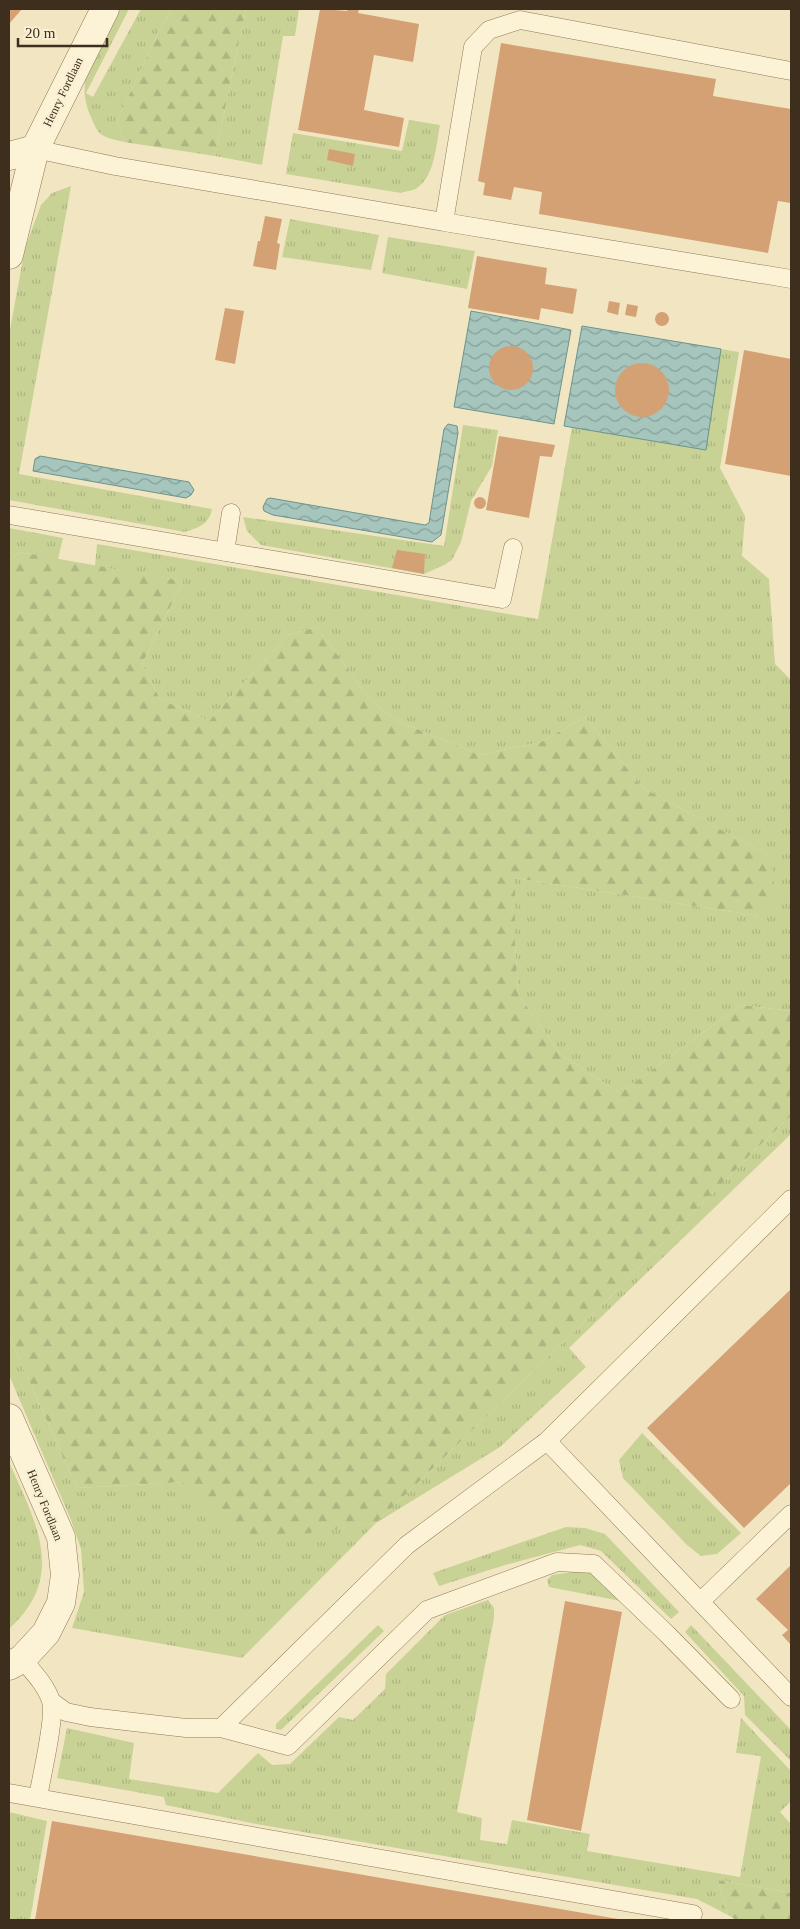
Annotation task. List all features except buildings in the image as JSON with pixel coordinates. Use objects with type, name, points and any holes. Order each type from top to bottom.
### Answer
[{"type":"street","name":"Henry Fordlaan","points":[[9,255],[35,149],[105,9]]},
{"type":"street","points":[[9,156],[35,149]]},
{"type":"street","name":"Henry Fordlaan","points":[[9,1418],[61,1537],[65,1575],[61,1603],[46,1633],[16,1662]]},
{"type":"lane","points":[[444,222],[473,47],[489,30],[520,20],[791,71]]},
{"type":"lane","points":[[35,149],[115,166],[791,279]]},
{"type":"lane","points":[[225,552],[230,513]]},
{"type":"lane","points":[[9,514],[502,599],[513,548]]},
{"type":"lane","points":[[221,1728],[407,1545],[547,1441],[791,1199]]},
{"type":"lane","points":[[547,1441],[791,1697]]},
{"type":"lane","points":[[701,1601],[791,1514]]},
{"type":"lane","points":[[52,1702],[66,1712],[90,1717],[186,1728],[221,1728],[288,1746],[427,1610],[557,1562],[594,1564],[731,1699]]},
{"type":"lane","points":[[16,1662],[45,1688],[52,1702],[52,1719],[38,1798]]},
{"type":"lane","points":[[9,1793],[693,1914]]},
{"type":"green space","points":[[120,9],[129,9],[86,93],[93,97],[141,9],[172,9],[160,29],[117,121],[124,142],[104,136],[98,131],[90,115],[86,100],[85,86],[91,60]]},
{"type":"green space","points":[[172,9],[246,9],[215,156],[124,142],[117,121],[160,29]]},
{"type":"green space","points":[[246,9],[299,9],[295,36],[283,36],[262,165],[215,156]]},
{"type":"green space","points":[[409,120],[440,125],[436,151],[428,176],[415,189],[401,193],[286,174],[293,133],[402,151]]},
{"type":"green space","points":[[71,186],[19,474],[212,509],[206,522],[185,532],[9,500],[9,335],[25,248],[41,205],[52,193]]},
{"type":"green space","points":[[290,219],[379,235],[371,270],[282,257]]},
{"type":"green space","points":[[388,237],[475,251],[467,289],[382,273]]},
{"type":"green space","points":[[721,349],[739,352],[720,468],[745,516],[742,556],[769,579],[775,664],[791,680],[791,1011],[741,1005],[620,1093],[560,1054],[518,994],[515,939],[515,878],[759,916],[770,856],[643,788],[585,717],[541,742],[480,755],[398,721],[371,701],[317,627],[288,635],[209,721],[160,699],[142,664],[183,581],[95,566],[97,544],[538,619],[572,427],[705,450]]},
{"type":"green space","points":[[463,425],[498,430],[492,466],[471,501],[461,542],[452,560],[444,565],[424,574],[261,545],[247,531],[243,517],[444,546]]},
{"type":"green space","points":[[9,528],[63,538],[58,559],[20,552],[9,560]]},
{"type":"green space","points":[[20,552],[183,581],[142,664],[160,699],[209,721],[288,635],[317,627],[371,701],[398,721],[480,755],[541,742],[585,717],[643,788],[770,856],[776,898],[759,916],[515,878],[515,939],[518,994],[560,1054],[620,1093],[741,1005],[791,1011],[791,1116],[605,1302],[376,1523],[245,1542],[183,1482],[77,1488],[9,1336],[9,560]]},
{"type":"green space","points":[[791,1116],[791,1134],[569,1348],[586,1367],[500,1447],[376,1523],[605,1302]]},
{"type":"green space","points":[[9,1336],[77,1488],[183,1482],[245,1541],[376,1523],[242,1658],[72,1628],[84,1592],[81,1549],[71,1520],[9,1375]]},
{"type":"green space","points":[[642,1433],[741,1533],[717,1554],[701,1556],[687,1545],[623,1478],[619,1460]]},
{"type":"green space","points":[[9,1462],[36,1527],[41,1548],[42,1568],[38,1589],[27,1609],[9,1629]]},
{"type":"green space","points":[[566,1527],[585,1528],[605,1534],[679,1612],[671,1619],[601,1551],[580,1545],[505,1565],[439,1586],[433,1573]]},
{"type":"green space","points":[[579,1571],[595,1573],[626,1602],[549,1587],[547,1580],[552,1575]]},
{"type":"green space","points":[[488,1600],[494,1608],[494,1618],[457,1812],[482,1818],[480,1840],[507,1844],[512,1820],[590,1834],[587,1851],[740,1877],[761,1756],[736,1753],[741,1718],[791,1771],[791,1801],[780,1812],[791,1824],[791,1893],[718,1880],[728,1915],[697,1899],[256,1824],[166,1805],[164,1797],[57,1778],[67,1728],[134,1743],[129,1779],[218,1793],[258,1753],[272,1765],[290,1764],[339,1717],[353,1720],[385,1689],[386,1674],[445,1615]]},
{"type":"green space","points":[[378,1625],[384,1631],[281,1730],[276,1729],[276,1724]]},
{"type":"green space","points":[[691,1625],[791,1730],[791,1761],[745,1715],[744,1696],[685,1632]]},
{"type":"green space","points":[[9,1812],[47,1821],[30,1920],[9,1920]]},
{"type":"green space","points":[[718,1880],[791,1893],[791,1920],[736,1920],[728,1915]]},
{"type":"water","points":[[471,311],[571,330],[554,424],[454,407]]},
{"type":"water","points":[[582,326],[721,349],[706,450],[564,426]]},
{"type":"water","points":[[448,424],[457,426],[458,433],[441,535],[432,542],[273,515],[264,511],[263,507],[267,499],[270,498],[425,525],[429,523],[444,429]]},
{"type":"water","points":[[40,456],[189,482],[194,490],[186,498],[33,471],[35,459]]}]
